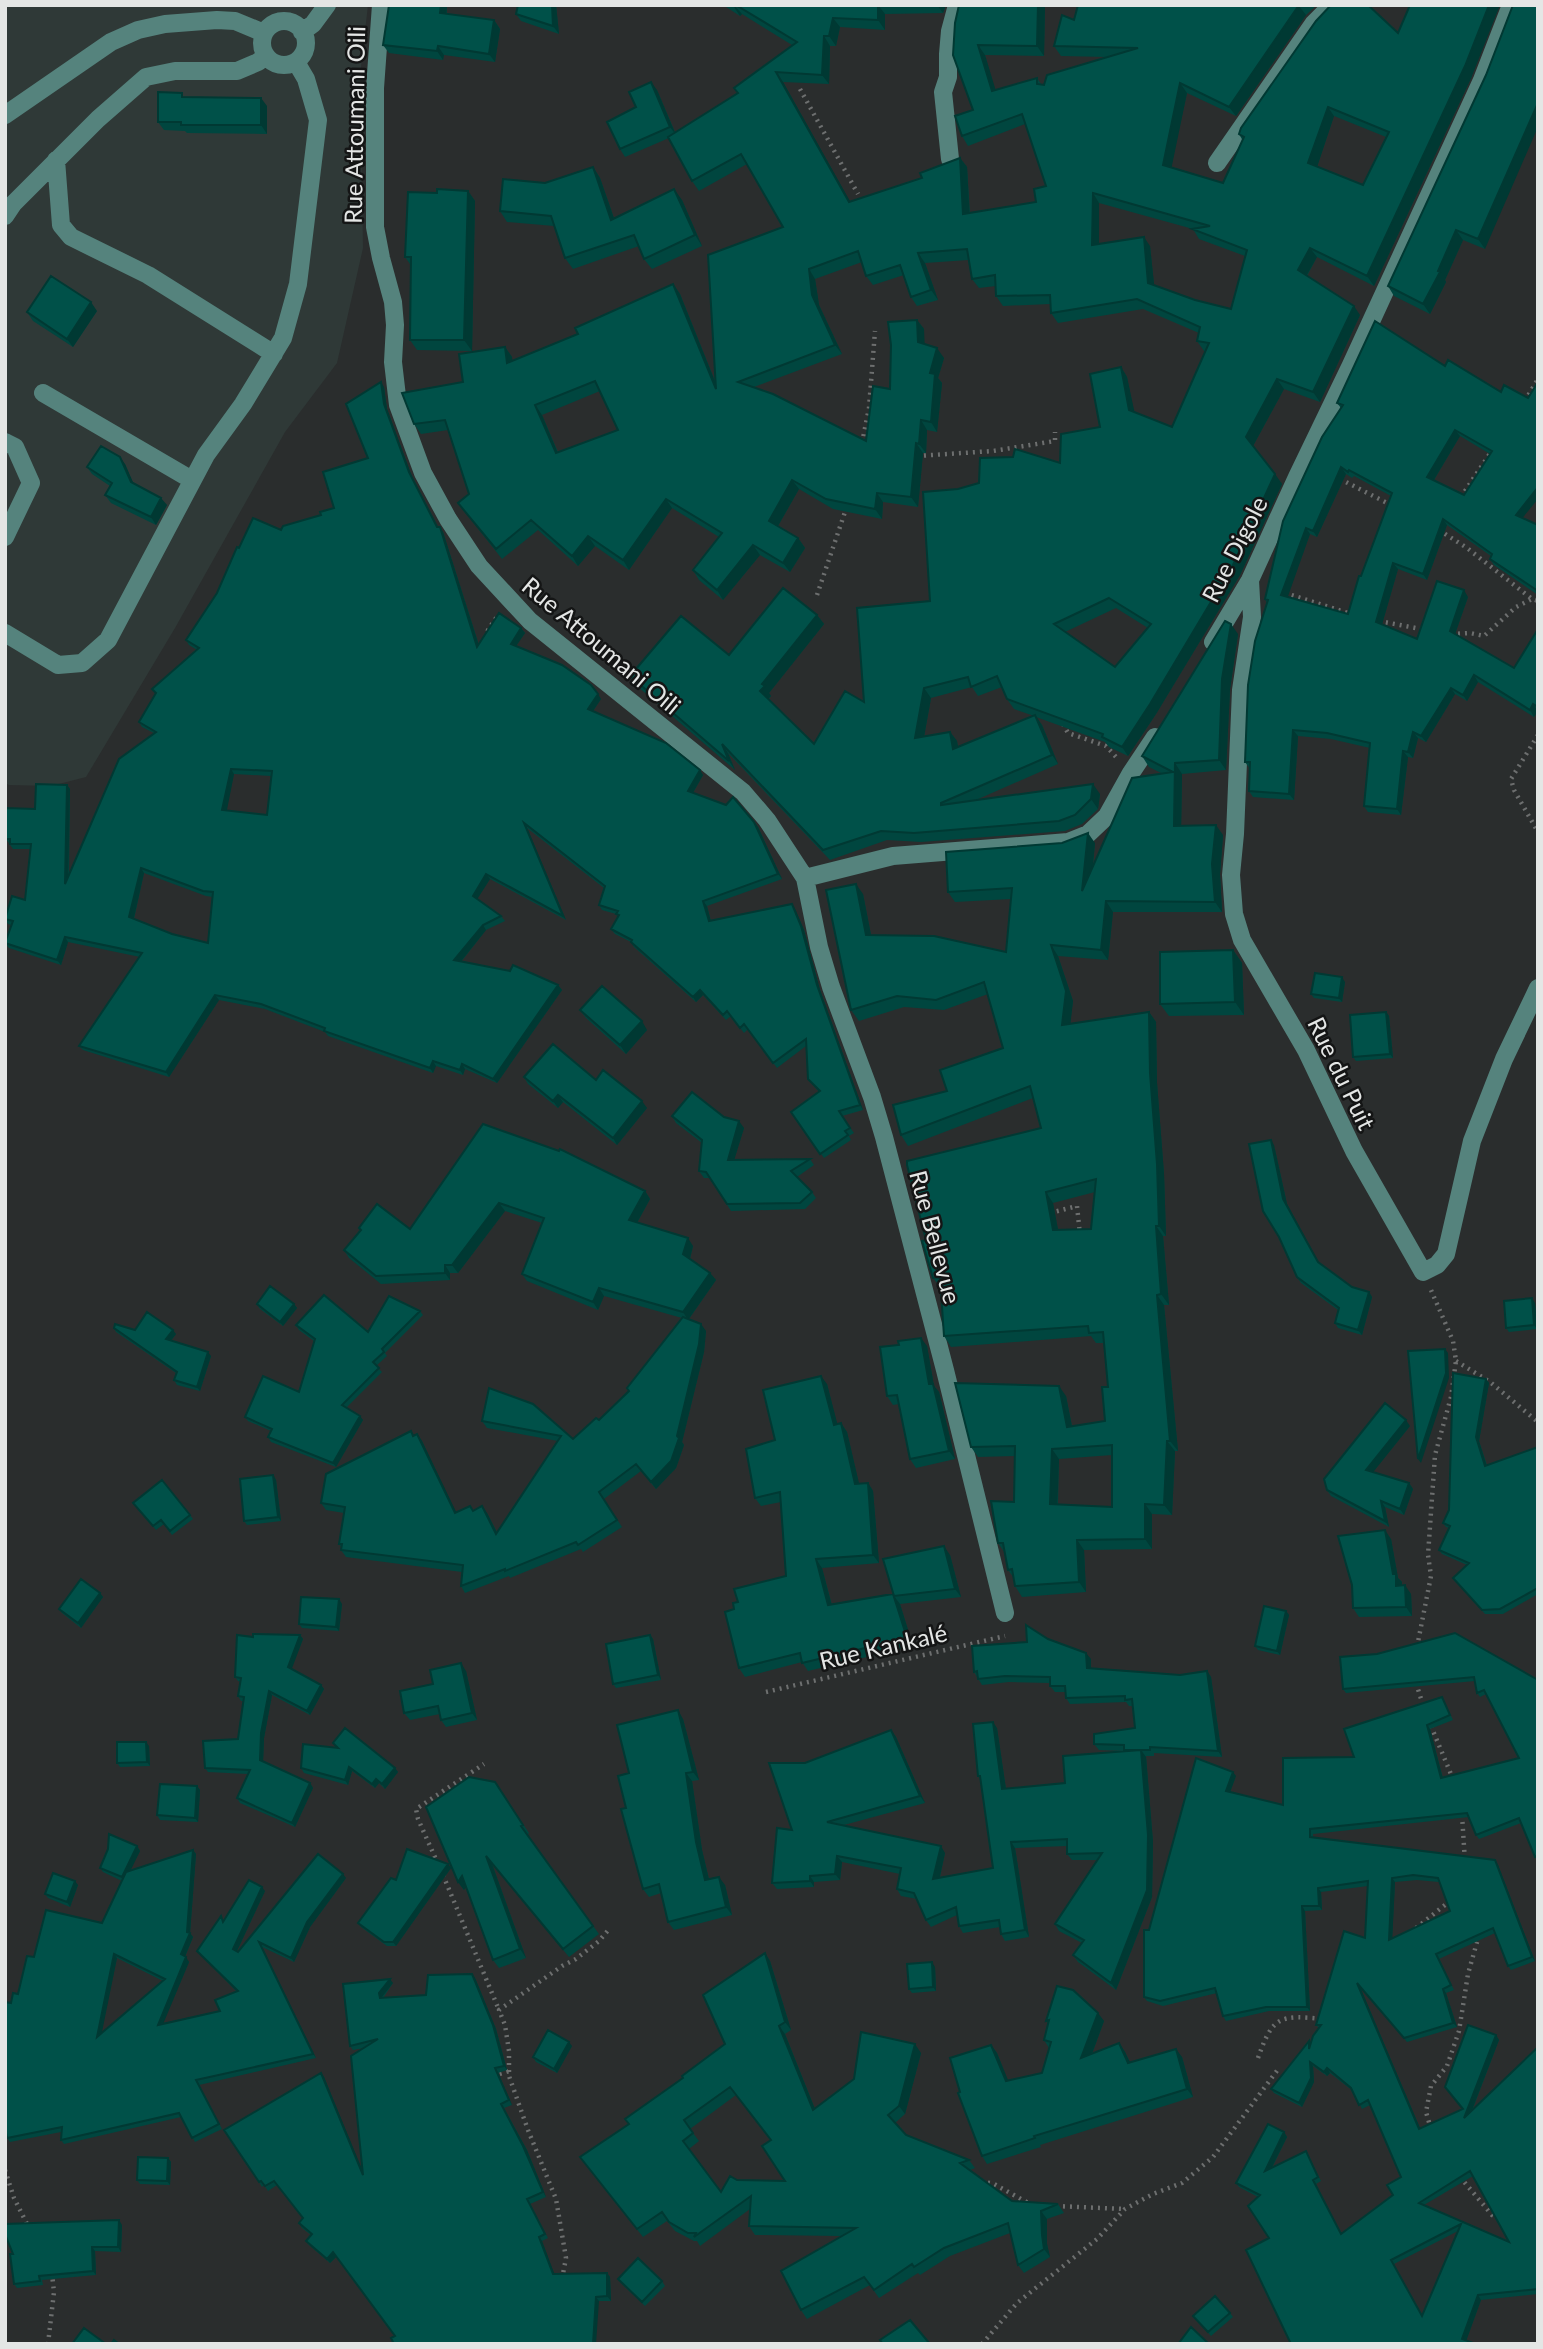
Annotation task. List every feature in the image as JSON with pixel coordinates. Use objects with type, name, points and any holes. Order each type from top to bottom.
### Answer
[{"type":"street","points":[[302,32],[313,24],[327,5]]},
{"type":"street","name":"Rue Attoumani Oili","points":[[381,5],[375,88],[375,227],[393,302],[393,362],[398,405],[423,473],[448,519],[479,566],[509,600],[560,647],[743,792],[767,820],[806,878]]},
{"type":"street","points":[[950,159],[943,92],[948,77],[950,30],[957,5]]},
{"type":"street","points":[[1217,163],[1314,23],[1332,5]]},
{"type":"street","name":"Rue Digole","points":[[1201,661],[1250,580],[1482,80],[1511,5]]},
{"type":"street","points":[[5,115],[111,43],[138,30],[165,24],[217,20],[235,21],[264,33]]},
{"type":"street","points":[[290,22],[302,32],[306,45],[296,62],[277,64],[266,56],[262,42],[264,33],[271,25],[290,22]]},
{"type":"street","points":[[5,216],[13,204],[98,119],[146,77],[175,71],[237,71],[266,56]]},
{"type":"street","points":[[5,633],[58,665],[82,663],[108,640],[206,455],[243,404],[283,338],[298,284],[318,120],[306,79],[296,62]]},
{"type":"street","points":[[57,160],[61,225],[71,237],[148,275],[274,354]]},
{"type":"street","points":[[43,393],[192,480]]},
{"type":"street","points":[[5,442],[15,447],[32,483],[5,537]]},
{"type":"street","name":"Rue du Puit","points":[[1250,580],[1252,617],[1241,690],[1231,876],[1234,914],[1242,940],[1306,1050],[1353,1151],[1423,1272]]},
{"type":"street","points":[[806,878],[893,856],[1068,842],[1088,834],[1107,816],[1166,720]]},
{"type":"street","name":"Rue Bellevue","points":[[806,878],[822,957],[872,1097],[888,1151],[1004,1612]]},
{"type":"street","points":[[1423,1272],[1437,1265],[1446,1254],[1472,1141],[1499,1070],[1538,988]]},
{"type":"path","points":[[800,89],[858,194]]},
{"type":"path","points":[[859,450],[865,436],[875,331]]},
{"type":"path","points":[[1520,408],[1538,379]]},
{"type":"path","points":[[912,457],[980,452],[1055,441],[1055,432]]},
{"type":"path","points":[[865,436],[875,436]]},
{"type":"path","points":[[1454,508],[1498,442]]},
{"type":"path","points":[[1339,478],[1396,508]]},
{"type":"path","points":[[817,595],[834,550],[849,497]]},
{"type":"path","points":[[1440,530],[1447,519]]},
{"type":"path","points":[[1431,524],[1538,601]]},
{"type":"path","points":[[1250,580],[1358,616]]},
{"type":"path","points":[[1445,633],[1484,636],[1516,607],[1532,599]]},
{"type":"path","points":[[485,641],[488,630],[509,600]]},
{"type":"path","points":[[1371,619],[1432,631]]},
{"type":"path","points":[[1060,718],[1068,733],[1106,746],[1131,773]]},
{"type":"path","points":[[1538,735],[1511,779],[1514,790],[1538,832]]},
{"type":"path","points":[[1040,1216],[1077,1206],[1081,1245]]},
{"type":"path","points":[[1415,1659],[1431,1576],[1428,1555],[1435,1455],[1451,1397],[1457,1361],[1453,1341],[1423,1272]]},
{"type":"path","points":[[1457,1361],[1490,1382],[1538,1422]]},
{"type":"path","name":"Rue Kankalé","points":[[766,1692],[1009,1634]]},
{"type":"path","points":[[1415,1672],[1416,1686],[1424,1710]]},
{"type":"path","points":[[1429,1721],[1448,1763],[1455,1787]]},
{"type":"path","points":[[484,1764],[416,1808],[418,1819],[466,1927],[505,2025],[509,2071],[528,2130],[556,2199],[566,2258],[561,2291]]},
{"type":"path","points":[[1462,1810],[1466,1866]]},
{"type":"path","points":[[1408,1935],[1450,1902],[1455,1893]]},
{"type":"path","points":[[1432,2132],[1426,2112],[1431,2086],[1447,2066],[1459,2031],[1468,1974],[1479,1935],[1477,1924]]},
{"type":"path","points":[[499,2010],[576,1959],[599,1941],[610,1928]]},
{"type":"path","points":[[1258,2059],[1267,2033],[1273,2025],[1293,2016],[1330,2019]]},
{"type":"path","points":[[982,2344],[1017,2303],[1097,2239],[1125,2209],[1182,2183],[1213,2157],[1279,2068]]},
{"type":"path","points":[[486,2078],[509,2071]]},
{"type":"path","points":[[5,2170],[19,2209],[31,2231]]},
{"type":"path","points":[[1453,2171],[1465,2181],[1493,2216],[1505,2222]]},
{"type":"path","points":[[972,2183],[983,2181],[994,2184],[1030,2204],[1042,2205]]},
{"type":"path","points":[[1053,2206],[1125,2209]]},
{"type":"path","points":[[48,2344],[54,2292],[49,2265]]},
{"type":"shaded area","points":[[5,5],[368,5],[360,76],[363,248],[337,363],[285,432],[175,628],[86,777],[51,786],[5,783]]},
{"type":"building","points":[[389,5],[441,5],[440,13],[494,20],[489,54],[438,46],[437,51],[383,45]]},
{"type":"building","points":[[518,5],[552,5],[553,26],[516,14]]},
{"type":"building","points":[[736,5],[878,5],[878,20],[833,18],[829,36],[824,36],[822,75],[776,72],[849,202],[922,178],[920,173],[960,158],[963,214],[1036,202],[1034,189],[1046,186],[1022,114],[962,136],[955,116],[973,110],[953,55],[959,5],[1038,5],[1037,46],[978,45],[992,91],[1037,78],[1037,84],[1044,85],[1047,75],[1138,48],[1054,46],[1062,15],[1074,20],[1078,5],[1299,5],[1229,107],[1180,83],[1163,165],[1223,183],[1244,137],[1239,134],[1241,128],[1316,21],[1331,5],[1368,5],[1398,33],[1410,5],[1489,5],[1465,66],[1367,276],[1310,248],[1298,270],[1354,306],[1313,392],[1277,379],[1246,437],[1275,474],[1233,565],[1122,747],[1102,737],[1103,734],[1007,699],[997,676],[971,687],[968,677],[924,688],[915,738],[950,732],[953,749],[1035,715],[1052,755],[941,805],[1093,784],[1091,799],[1075,815],[1059,821],[914,833],[881,831],[823,850],[722,744],[729,761],[630,676],[681,616],[729,655],[783,588],[817,615],[762,684],[765,686],[760,691],[814,744],[845,691],[864,702],[857,608],[930,601],[923,492],[958,489],[979,483],[980,458],[1013,457],[1015,449],[1060,463],[1061,434],[1100,427],[1090,374],[1121,367],[1129,410],[1172,427],[1209,343],[1197,341],[1200,327],[1137,299],[1051,313],[1050,295],[996,296],[995,275],[972,279],[967,249],[918,253],[931,290],[911,297],[900,265],[866,276],[858,251],[809,269],[812,295],[835,345],[738,382],[773,394],[866,441],[873,386],[890,389],[891,345],[888,322],[917,320],[918,342],[937,348],[930,373],[935,374],[931,422],[921,420],[911,497],[877,493],[875,509],[826,499],[792,480],[769,521],[798,538],[783,563],[753,545],[717,590],[693,570],[722,533],[666,499],[623,560],[588,536],[572,556],[531,520],[496,549],[458,503],[469,494],[445,420],[414,424],[402,393],[463,382],[459,354],[505,347],[507,363],[578,334],[575,328],[673,284],[716,389],[708,255],[783,227],[741,154],[692,181],[668,137],[738,93],[734,88],[797,42]],"holes":[[[1328,107],[1389,132],[1363,185],[1308,163]],[[1093,193],[1210,226],[1192,229],[1247,250],[1231,309],[1195,300],[1148,283],[1144,237],[1092,245]],[[595,381],[618,430],[556,453],[535,405]],[[1109,598],[1151,624],[1115,667],[1054,624]]]},
{"type":"building","points":[[1513,5],[1538,5],[1538,103],[1478,239],[1456,230],[1438,271],[1440,272],[1423,304],[1388,286],[1486,75]]},
{"type":"building","points":[[651,82],[670,127],[620,149],[607,122],[636,107],[629,92]]},
{"type":"building","points":[[158,92],[182,93],[182,97],[261,98],[261,125],[181,125],[181,122],[158,122]]},
{"type":"building","points":[[593,167],[611,220],[674,189],[695,235],[644,259],[634,235],[565,258],[551,216],[500,211],[503,179],[545,183]]},
{"type":"building","points":[[437,189],[468,191],[464,340],[410,340],[411,257],[405,257],[408,192],[437,193]]},
{"type":"building","points":[[51,276],[91,302],[67,339],[27,312]]},
{"type":"building","points":[[1375,321],[1445,366],[1448,360],[1501,392],[1504,385],[1528,398],[1538,382],[1538,487],[1516,515],[1538,525],[1538,591],[1490,559],[1492,554],[1443,519],[1423,574],[1393,563],[1376,622],[1417,639],[1437,581],[1464,590],[1450,631],[1514,668],[1538,629],[1538,707],[1533,704],[1530,710],[1474,675],[1463,695],[1451,688],[1421,736],[1413,732],[1408,752],[1403,751],[1397,809],[1364,806],[1370,743],[1327,733],[1293,730],[1289,794],[1249,791],[1250,762],[1245,762],[1248,685],[1255,641],[1268,600],[1265,599],[1283,521],[1322,437],[1343,405],[1337,403]],"holes":[[[1455,430],[1492,451],[1464,495],[1427,477]],[[1341,467],[1392,493],[1359,576],[1348,614],[1281,595],[1306,528],[1313,531]]]},
{"type":"building","points":[[381,382],[384,404],[409,472],[437,527],[440,527],[477,647],[499,613],[521,628],[511,644],[562,665],[591,685],[598,694],[588,709],[666,743],[700,770],[688,791],[726,805],[733,797],[754,822],[778,874],[703,901],[709,921],[792,904],[801,926],[817,985],[860,1105],[839,1111],[850,1128],[845,1131],[848,1135],[820,1154],[791,1112],[820,1091],[808,1079],[806,1039],[773,1063],[744,1024],[740,1028],[727,1011],[723,1015],[700,990],[693,997],[631,942],[632,940],[611,929],[619,915],[616,914],[618,911],[599,905],[605,886],[524,823],[563,916],[486,874],[473,896],[501,916],[483,925],[454,960],[510,971],[513,965],[558,985],[493,1079],[462,1064],[460,1070],[433,1061],[430,1068],[324,1031],[325,1028],[261,1004],[215,995],[166,1072],[79,1046],[142,953],[65,937],[57,960],[5,943],[13,921],[5,919],[12,896],[25,900],[31,844],[10,844],[10,839],[6,839],[6,808],[35,809],[36,784],[67,785],[65,884],[119,759],[156,732],[139,722],[156,693],[152,689],[199,648],[186,640],[217,593],[253,518],[281,530],[283,526],[321,515],[320,512],[334,508],[323,472],[368,458],[346,404]],"holes":[[[231,769],[272,771],[267,815],[222,810]],[[141,868],[203,891],[213,892],[208,943],[172,934],[129,917]]]},
{"type":"building","points":[[101,446],[120,457],[131,482],[161,498],[151,517],[105,495],[112,483],[87,467]]},
{"type":"building","points":[[1225,621],[1231,624],[1222,679],[1219,760],[1175,763],[1174,826],[1216,825],[1212,864],[1215,902],[1106,901],[1101,950],[1051,945],[1066,991],[1062,1025],[1149,1012],[1150,1073],[1157,1164],[1159,1226],[1156,1226],[1161,1294],[1157,1295],[1170,1441],[1167,1441],[1164,1505],[1145,1504],[1145,1539],[1077,1540],[1079,1582],[1015,1586],[1012,1569],[1008,1570],[1003,1543],[998,1543],[991,1501],[1014,1502],[1015,1446],[971,1447],[955,1383],[1059,1386],[1067,1427],[1105,1421],[1102,1387],[1108,1387],[1103,1332],[1089,1333],[1088,1326],[944,1336],[940,1277],[933,1278],[922,1241],[926,1240],[907,1161],[1041,1128],[1030,1086],[901,1135],[893,1105],[947,1091],[940,1070],[1003,1048],[984,982],[936,1000],[897,996],[851,1010],[826,890],[856,884],[866,935],[934,936],[1006,952],[1012,888],[948,892],[946,852],[1062,843],[1088,833],[1082,891],[1132,778],[1173,772],[1142,756]],"holes":[[[1096,1179],[1091,1229],[1053,1230],[1046,1192]],[[1112,1445],[1112,1507],[1050,1504],[1052,1449]]]},
{"type":"building","points":[[1233,950],[1235,1002],[1160,1004],[1160,952]]},
{"type":"building","points":[[1315,973],[1342,977],[1339,998],[1311,994]]},
{"type":"building","points":[[602,986],[642,1021],[620,1045],[580,1010]]},
{"type":"building","points":[[1386,1012],[1390,1054],[1353,1057],[1350,1015]]},
{"type":"building","points":[[553,1044],[596,1080],[603,1070],[642,1101],[613,1138],[558,1095],[553,1101],[524,1077]]},
{"type":"building","points":[[692,1092],[724,1117],[739,1121],[728,1160],[810,1159],[791,1171],[812,1192],[800,1203],[727,1204],[706,1172],[699,1171],[702,1140],[672,1116]]},
{"type":"building","points":[[483,1124],[559,1151],[560,1149],[645,1191],[629,1220],[688,1238],[683,1254],[710,1273],[683,1312],[599,1288],[593,1302],[522,1274],[544,1218],[499,1203],[452,1265],[445,1265],[445,1273],[376,1276],[344,1250],[361,1230],[359,1228],[377,1204],[410,1229]]},
{"type":"building","points":[[1271,1140],[1283,1199],[1318,1262],[1352,1287],[1369,1292],[1358,1330],[1335,1323],[1339,1308],[1297,1277],[1279,1237],[1263,1211],[1249,1144]]},
{"type":"building","points":[[270,1286],[294,1304],[280,1322],[257,1304]]},
{"type":"building","points":[[324,1295],[368,1332],[389,1296],[420,1311],[382,1349],[384,1352],[373,1362],[379,1368],[342,1405],[360,1416],[333,1463],[268,1437],[272,1429],[245,1417],[263,1376],[299,1392],[315,1339],[296,1325]]},
{"type":"building","points":[[1532,1298],[1534,1325],[1506,1328],[1504,1301]]},
{"type":"building","points":[[147,1312],[173,1330],[166,1339],[208,1352],[197,1387],[174,1380],[177,1372],[114,1328],[115,1324],[135,1330]]},
{"type":"building","points":[[683,1317],[701,1324],[699,1344],[677,1436],[679,1438],[671,1461],[651,1482],[636,1464],[599,1492],[617,1520],[578,1545],[576,1542],[461,1586],[463,1565],[341,1550],[342,1544],[339,1544],[345,1507],[321,1503],[326,1474],[411,1431],[413,1436],[417,1434],[455,1513],[470,1506],[473,1511],[482,1506],[496,1534],[561,1436],[482,1421],[489,1388],[533,1404],[573,1439],[596,1418],[599,1420],[629,1391],[627,1388]]},
{"type":"building","points":[[921,1338],[929,1384],[933,1384],[949,1451],[910,1459],[897,1395],[887,1396],[880,1347],[899,1345],[898,1341]]},
{"type":"building","points":[[1445,1349],[1446,1373],[1418,1459],[1408,1351]]},
{"type":"building","points":[[1453,1373],[1486,1379],[1476,1437],[1485,1466],[1538,1447],[1538,1588],[1500,1609],[1482,1610],[1453,1578],[1469,1563],[1439,1550],[1450,1526],[1443,1523],[1449,1510]]},
{"type":"building","points":[[821,1376],[834,1425],[841,1423],[855,1484],[868,1483],[873,1555],[816,1559],[828,1605],[893,1594],[907,1638],[802,1663],[800,1653],[739,1668],[725,1612],[734,1609],[733,1603],[738,1602],[734,1589],[786,1576],[780,1492],[755,1498],[746,1449],[775,1440],[763,1390]]},
{"type":"building","points":[[1385,1403],[1406,1420],[1366,1470],[1409,1483],[1400,1509],[1381,1501],[1385,1521],[1327,1490],[1324,1479]]},
{"type":"building","points":[[273,1475],[278,1517],[244,1521],[240,1479]]},
{"type":"building","points":[[162,1480],[190,1515],[170,1531],[161,1520],[153,1526],[133,1503]]},
{"type":"building","points":[[1385,1530],[1393,1574],[1396,1574],[1396,1586],[1405,1585],[1406,1607],[1353,1608],[1352,1585],[1338,1536]]},
{"type":"building","points":[[944,1546],[955,1589],[894,1596],[883,1559]]},
{"type":"building","points":[[81,1579],[100,1593],[78,1623],[59,1609]]},
{"type":"building","points":[[301,1597],[339,1599],[336,1627],[299,1624]]},
{"type":"building","points":[[1264,1606],[1286,1611],[1277,1651],[1255,1646]]},
{"type":"building","points":[[1026,1625],[1048,1639],[1086,1653],[1087,1668],[1180,1675],[1207,1671],[1218,1751],[1150,1747],[1150,1750],[1124,1750],[1124,1745],[1094,1744],[1094,1734],[1135,1728],[1132,1699],[1125,1700],[1125,1696],[1066,1698],[1065,1686],[1050,1686],[1050,1677],[1005,1676],[978,1679],[977,1671],[974,1672],[972,1646],[1027,1642]]},
{"type":"building","points":[[1455,1633],[1538,1680],[1538,1856],[1535,1857],[1519,1818],[1476,1835],[1467,1813],[1310,1829],[1310,1837],[1495,1860],[1532,1957],[1508,1966],[1493,1928],[1436,1954],[1451,1985],[1443,1989],[1453,2023],[1404,2038],[1357,1983],[1419,2129],[1463,2109],[1445,2087],[1468,2025],[1496,2035],[1464,2118],[1538,2047],[1538,2289],[1478,2295],[1462,2339],[1476,2344],[1291,2344],[1246,2250],[1269,2238],[1248,2206],[1260,2195],[1236,2183],[1268,2124],[1284,2132],[1265,2171],[1306,2151],[1318,2177],[1313,2180],[1341,2234],[1393,2195],[1387,2185],[1401,2177],[1368,2100],[1359,2105],[1351,2088],[1327,2068],[1324,2072],[1310,2062],[1311,2078],[1299,2103],[1271,2089],[1309,2041],[1309,2049],[1313,2036],[1321,2025],[1316,2025],[1344,1931],[1365,1938],[1368,1881],[1318,1888],[1319,1906],[1302,1906],[1307,2007],[1266,2007],[1223,2016],[1215,1988],[1160,2001],[1144,1997],[1144,1930],[1149,1930],[1196,1758],[1233,1772],[1226,1791],[1283,1805],[1283,1758],[1354,1757],[1344,1729],[1442,1697],[1450,1715],[1427,1725],[1441,1778],[1519,1758],[1484,1690],[1477,1693],[1474,1677],[1343,1689],[1340,1657],[1377,1654]],"holes":[[[1413,1875],[1438,1878],[1450,1911],[1389,1940],[1392,1878]],[[1470,2171],[1509,2242],[1419,2203]],[[1461,2224],[1422,2316],[1391,2260]]]},
{"type":"building","points":[[253,1634],[300,1635],[288,1667],[321,1685],[307,1711],[269,1691],[261,1733],[260,1760],[310,1783],[292,1823],[237,1798],[250,1770],[205,1768],[203,1741],[238,1739],[244,1697],[238,1696],[241,1678],[235,1677],[237,1635],[253,1637]]},
{"type":"building","points":[[650,1635],[658,1675],[613,1684],[606,1644]]},
{"type":"building","points":[[461,1663],[472,1713],[441,1720],[438,1706],[404,1713],[400,1691],[433,1684],[430,1670]]},
{"type":"building","points":[[678,1710],[693,1772],[686,1773],[696,1842],[705,1880],[719,1877],[726,1907],[668,1922],[659,1884],[643,1889],[621,1809],[626,1808],[618,1776],[629,1773],[617,1725]]},
{"type":"building","points":[[993,1722],[1002,1789],[1065,1783],[1063,1756],[1141,1750],[1148,1835],[1147,1890],[1111,1983],[1073,1955],[1084,1940],[1055,1924],[1102,1853],[1067,1854],[1067,1839],[1011,1842],[1025,1930],[1001,1934],[999,1920],[959,1926],[956,1907],[926,1920],[914,1893],[897,1889],[901,1868],[837,1856],[835,1874],[810,1876],[810,1881],[772,1883],[777,1828],[792,1830],[769,1763],[805,1763],[891,1730],[920,1796],[827,1822],[941,1846],[933,1879],[993,1868],[978,1776],[973,1724]]},
{"type":"building","points":[[345,1728],[395,1768],[382,1784],[376,1779],[372,1784],[349,1767],[345,1780],[301,1768],[303,1744],[338,1748],[333,1743]]},
{"type":"building","points":[[117,1742],[146,1742],[147,1762],[117,1763]]},
{"type":"building","points":[[469,1777],[495,1782],[523,1825],[521,1826],[593,1926],[563,1949],[486,1856],[520,1949],[493,1960],[462,1876],[458,1882],[426,1807]]},
{"type":"building","points":[[160,1784],[197,1786],[195,1818],[157,1815]]},
{"type":"building","points":[[109,1834],[137,1846],[122,1877],[100,1868],[108,1849]]},
{"type":"building","points":[[407,1849],[448,1864],[393,1942],[384,1942],[358,1923],[391,1878],[396,1880]]},
{"type":"building","points":[[193,1850],[187,1932],[190,1933],[181,1954],[186,1957],[158,2025],[220,2011],[215,2000],[238,1991],[197,1951],[221,1916],[223,1922],[249,1880],[262,1887],[233,1949],[238,1952],[318,1854],[343,1874],[307,1922],[291,1958],[259,1942],[313,2054],[196,2080],[219,2124],[192,2138],[179,2113],[61,2140],[62,2127],[7,2138],[5,2002],[11,2003],[13,1993],[18,1994],[27,1956],[34,1957],[46,1910],[102,1923],[126,1872]],"holes":[[[114,1954],[165,1979],[97,2037]]]},
{"type":"building","points":[[53,1873],[75,1881],[67,1902],[45,1894]]},
{"type":"building","points":[[765,1953],[785,2022],[779,2026],[813,2110],[854,2079],[861,2032],[915,2044],[899,2106],[888,2115],[906,2135],[969,2160],[960,2163],[1012,2201],[1058,2204],[1041,2211],[1044,2249],[1018,2265],[1008,2223],[944,2248],[914,2267],[912,2264],[874,2290],[864,2277],[801,2310],[781,2271],[856,2228],[749,2226],[751,2196],[694,2237],[696,2233],[688,2233],[669,2222],[662,2212],[637,2229],[580,2157],[629,2124],[625,2119],[725,2044],[703,1995]],"holes":[[[730,2087],[771,2140],[762,2146],[785,2181],[737,2180],[730,2176],[721,2192],[683,2141],[693,2133],[684,2120]]]},
{"type":"building","points":[[932,1962],[933,1987],[909,1989],[907,1964]]},
{"type":"building","points":[[472,1974],[493,2025],[504,2066],[495,2068],[509,2100],[501,2104],[543,2192],[527,2199],[545,2234],[539,2237],[553,2274],[607,2273],[607,2296],[596,2297],[593,2344],[394,2344],[391,2338],[395,2336],[333,2252],[327,2259],[306,2241],[312,2234],[299,2223],[303,2218],[274,2181],[265,2186],[259,2182],[224,2130],[321,2073],[363,2175],[351,2056],[378,2039],[350,2046],[343,1984],[390,1979],[379,1993],[380,1998],[426,1995],[428,1975]]},
{"type":"building","points":[[1057,1986],[1073,1990],[1098,2013],[1081,2058],[1119,2043],[1128,2063],[1176,2049],[1187,2089],[1034,2136],[1035,2138],[982,2156],[958,2093],[960,2092],[950,2058],[991,2045],[1006,2081],[1042,2073],[1051,2042],[1044,2040],[1049,2020],[1046,2021]]},
{"type":"building","points":[[548,2030],[569,2042],[554,2069],[533,2057]]},
{"type":"building","points":[[138,2157],[168,2158],[167,2181],[137,2180]]},
{"type":"building","points":[[119,2220],[118,2247],[92,2247],[93,2271],[39,2276],[40,2281],[14,2284],[10,2254],[13,2254],[5,2234],[5,2224]]},
{"type":"building","points":[[638,2258],[662,2281],[642,2302],[618,2279]]},
{"type":"building","points":[[1215,2296],[1230,2313],[1208,2332],[1193,2316]]},
{"type":"building","points":[[910,2320],[930,2344],[883,2344],[880,2340]]},
{"type":"building","points":[[1191,2327],[1209,2344],[1180,2344]]},
{"type":"building","points":[[84,2328],[106,2344],[72,2344]]}]
